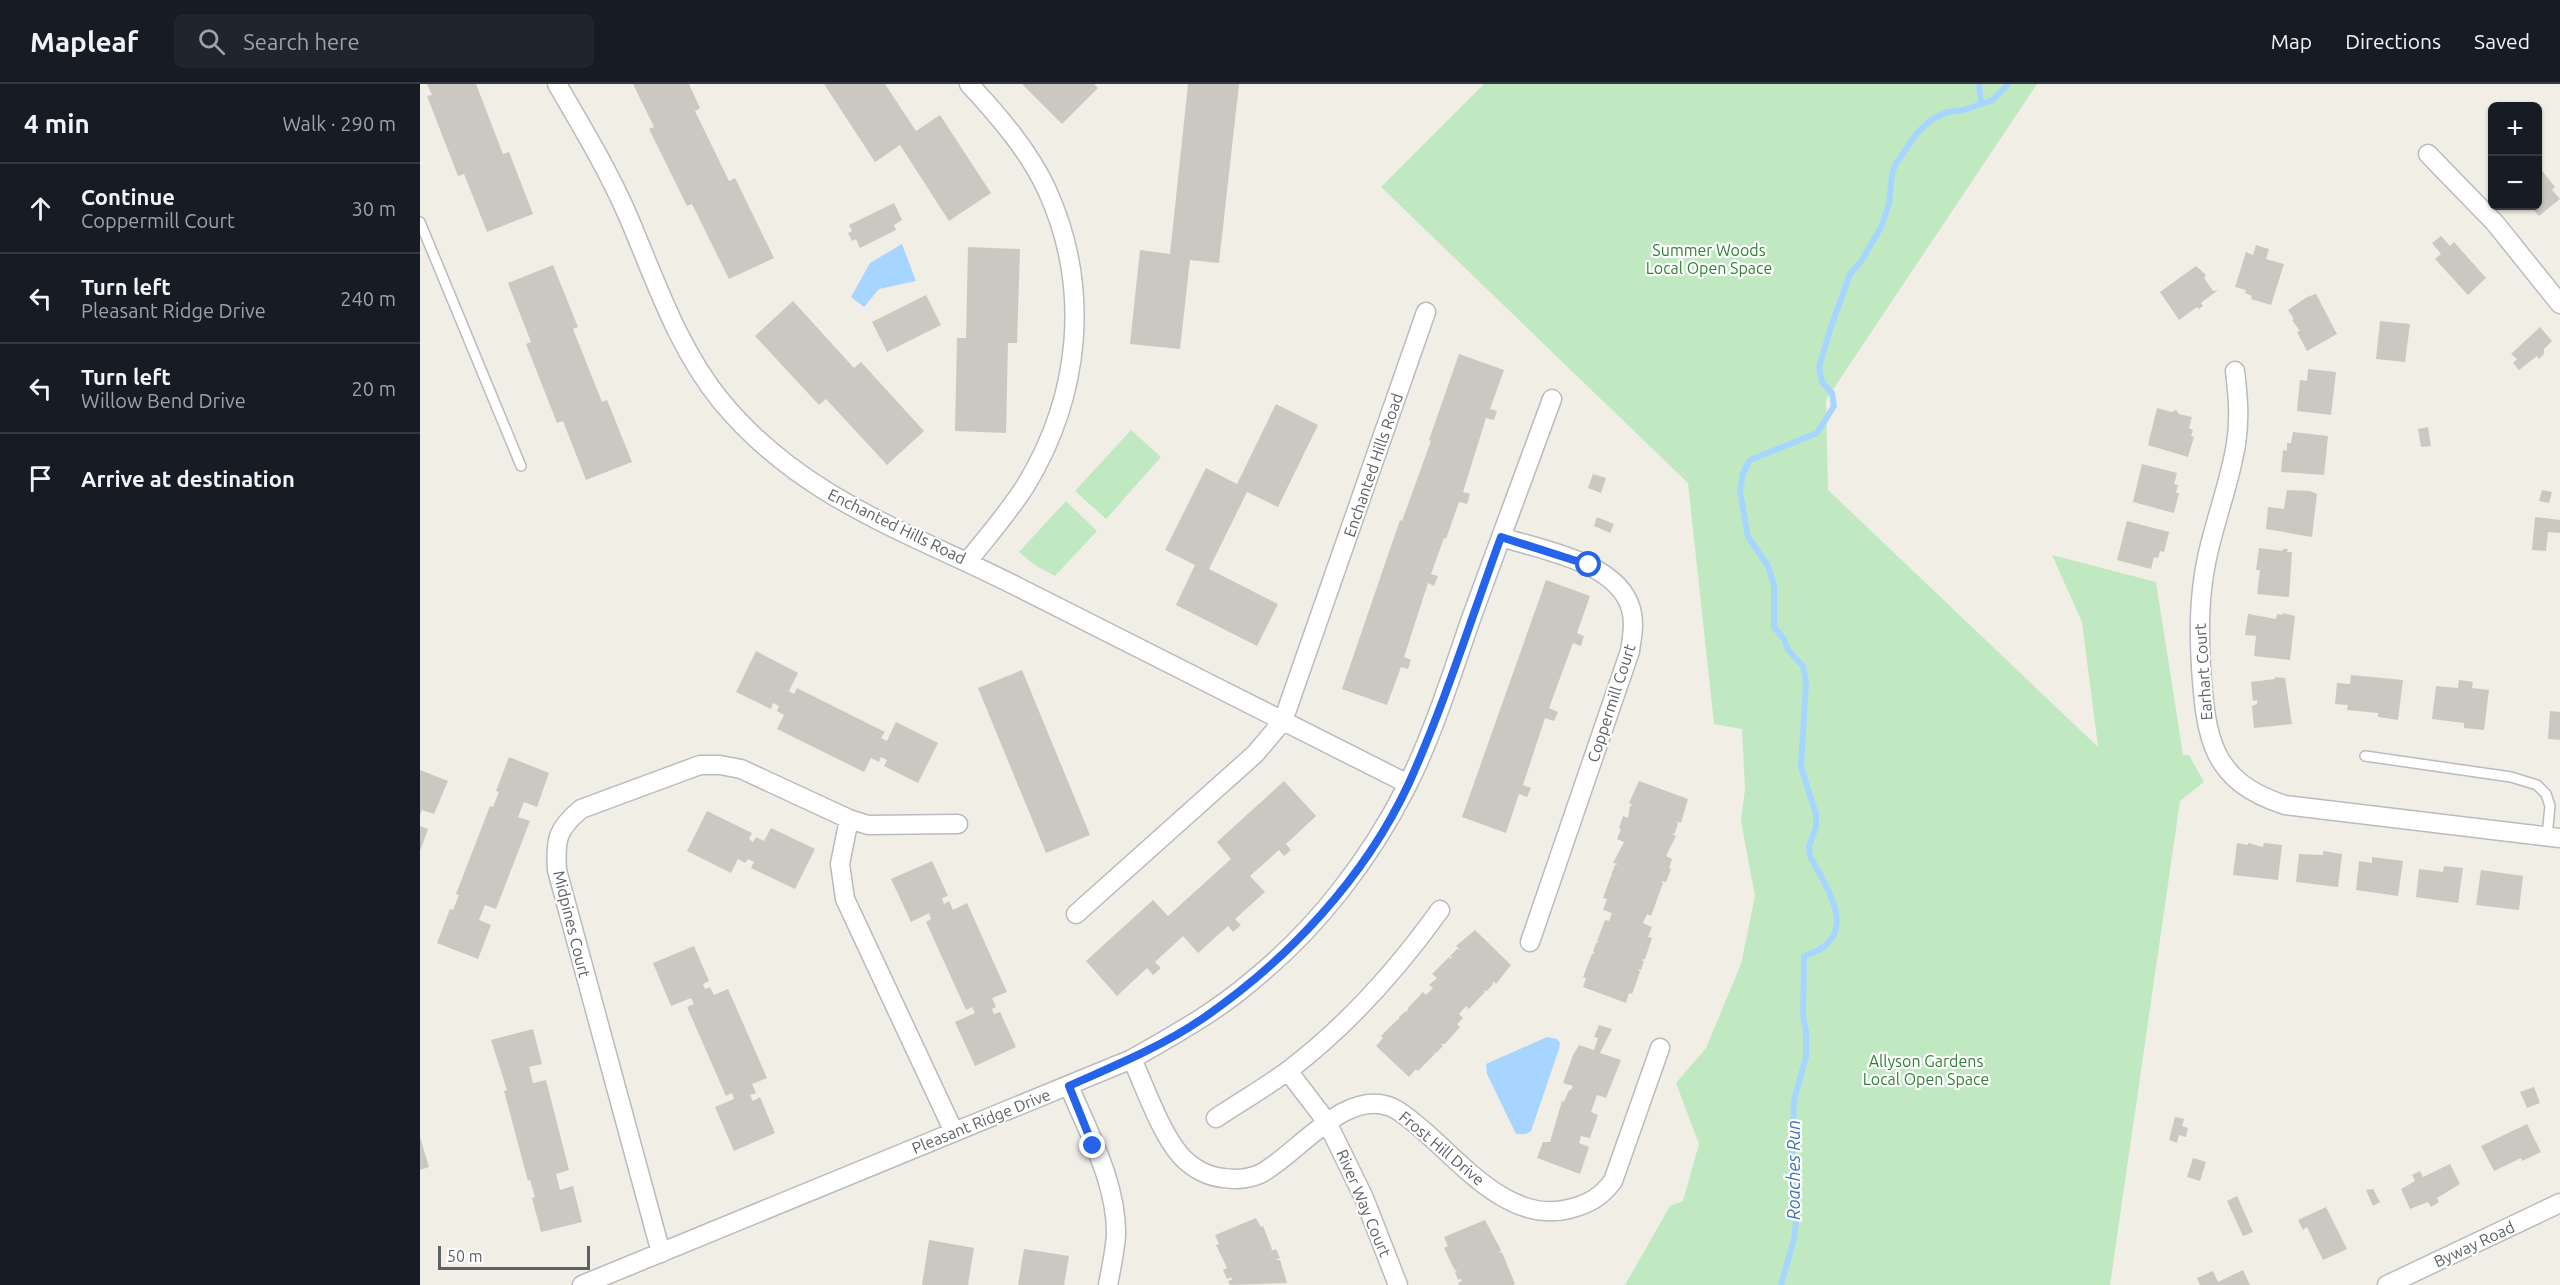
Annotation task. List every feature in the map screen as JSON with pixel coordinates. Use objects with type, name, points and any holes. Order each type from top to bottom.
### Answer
[{"type":"street","name":"Enchanted Hills Road","points":[[557,84],[601,160],[680,336],[720,399],[752,436],[800,476],[847,505],[968,561],[1408,784]]},
{"type":"street","points":[[968,561],[1025,486],[1050,436],[1065,392],[1073,349],[1076,312],[1072,273],[1064,233],[1046,188],[1018,143],[969,84]]},
{"type":"street","points":[[2428,154],[2495,223],[2560,304]]},
{"type":"street","name":"Enchanted Hills Road","points":[[1076,914],[1255,754],[1283,721],[1426,312]]},
{"type":"street","name":"Earhart Court","points":[[2235,371],[2240,408],[2236,445],[2207,557],[2200,594],[2198,628],[2204,712],[2208,734],[2215,752],[2227,771],[2243,787],[2263,798],[2285,805],[2553,837]]},
{"type":"street","name":"Pleasant Ridge Drive","points":[[582,1285],[1132,1059],[1201,1020],[1253,981],[1291,946],[1343,886],[1381,834],[1408,784],[1432,728],[1552,399]]},
{"type":"street","name":"Coppermill Court","points":[[1501,537],[1589,565],[1606,574],[1622,591],[1631,608],[1633,628],[1630,651],[1530,942]]},
{"type":"street","name":"Midpines Court","points":[[661,1253],[557,870],[556,847],[559,832],[580,809],[700,765],[720,765],[741,769],[849,819],[868,825],[958,824]]},
{"type":"street","points":[[849,819],[840,864],[844,899],[954,1132]]},
{"type":"street","points":[[1216,1118],[1288,1071],[1330,1037],[1411,950],[1440,910]]},
{"type":"street","name":"Frost Hill Drive","points":[[1132,1059],[1167,1136],[1180,1156],[1197,1169],[1214,1177],[1238,1180],[1258,1175],[1328,1122],[1348,1110],[1363,1105],[1378,1104],[1392,1107],[1411,1120],[1498,1194],[1519,1206],[1541,1211],[1562,1211],[1585,1205],[1602,1196],[1613,1181],[1660,1048]]},
{"type":"street","name":"River Way Court","points":[[1288,1071],[1328,1122],[1364,1198],[1398,1285]]},
{"type":"street","points":[[1069,1086],[1107,1182],[1114,1207],[1116,1235],[1108,1285]]},
{"type":"street","name":"Byway Road","points":[[2387,1285],[2560,1203]]},
{"type":"lane","points":[[420,222],[520,466]]},
{"type":"lane","points":[[2365,756],[2511,777],[2537,785],[2546,794],[2550,807],[2553,837]]},
{"type":"green space","points":[[1484,84],[2037,84],[1826,400],[1828,490],[2098,747],[2082,622],[2052,555],[2156,582],[2183,755],[2189,755],[2204,782],[2180,801],[2110,1285],[1625,1285],[1670,1206],[1683,1201],[1699,1144],[1676,1083],[1706,1048],[1741,964],[1755,896],[1741,821],[1745,789],[1742,729],[1714,724],[1688,483],[1381,187]]},
{"type":"green space","points":[[1131,430],[1161,457],[1106,519],[1075,491]]},
{"type":"green space","points":[[1066,501],[1097,531],[1055,576],[1036,566],[1019,552]]},
{"type":"water","points":[[902,244],[916,281],[879,289],[864,307],[851,297],[870,263]]},
{"type":"water","points":[[1547,1037],[1557,1039],[1560,1043],[1559,1049],[1531,1131],[1526,1134],[1516,1134],[1487,1074],[1486,1064]]},
{"type":"building","points":[[427,84],[476,84],[503,154],[509,152],[533,214],[487,232],[464,174],[458,176],[427,96],[432,95]]},
{"type":"building","points":[[633,84],[689,84],[700,108],[695,111],[729,181],[735,178],[774,258],[729,279],[692,204],[687,206],[649,129],[654,127]]},
{"type":"building","points":[[824,84],[885,84],[916,131],[940,115],[991,193],[949,221],[900,145],[875,162]]},
{"type":"building","points":[[1022,84],[1094,84],[1098,88],[1062,124]]},
{"type":"building","points":[[1188,84],[1239,84],[1219,263],[1190,260],[1180,349],[1130,344],[1140,250],[1170,254]]},
{"type":"building","points":[[2542,171],[2555,187],[2552,190],[2560,199],[2539,216],[2534,210],[2542,210]]},
{"type":"building","points":[[894,203],[902,220],[894,225],[896,230],[860,248],[856,239],[852,241],[848,233],[852,231],[849,225]]},
{"type":"building","points":[[2441,236],[2450,246],[2454,242],[2486,278],[2468,295],[2435,259],[2441,254],[2432,243]]},
{"type":"building","points":[[2256,245],[2269,249],[2266,259],[2284,264],[2271,305],[2251,299],[2252,296],[2245,293],[2246,290],[2235,287],[2246,252],[2253,255]]},
{"type":"building","points":[[968,247],[1020,249],[1017,343],[1008,343],[1006,433],[955,431],[957,338],[966,338]]},
{"type":"building","points":[[553,265],[578,327],[573,329],[602,402],[607,400],[632,462],[586,480],[563,421],[557,423],[526,344],[531,342],[508,283]]},
{"type":"building","points":[[2196,266],[2206,275],[2204,278],[2213,291],[2218,290],[2201,303],[2203,306],[2199,309],[2197,307],[2179,320],[2160,292]]},
{"type":"building","points":[[2316,294],[2337,334],[2307,351],[2297,332],[2300,331],[2288,310],[2307,297]]},
{"type":"building","points":[[926,295],[941,325],[887,352],[872,322]]},
{"type":"building","points":[[793,301],[854,368],[861,362],[924,431],[887,465],[826,399],[819,405],[755,336]]},
{"type":"building","points":[[2380,321],[2410,324],[2405,362],[2376,359]]},
{"type":"building","points":[[2540,327],[2552,341],[2544,349],[2544,354],[2539,359],[2537,356],[2519,370],[2513,363],[2517,359],[2511,354]]},
{"type":"building","points":[[1459,354],[1504,370],[1490,409],[1497,411],[1494,420],[1486,418],[1463,492],[1470,494],[1467,504],[1459,502],[1446,539],[1444,538],[1431,574],[1438,576],[1434,586],[1428,583],[1404,657],[1411,660],[1408,669],[1401,667],[1387,705],[1342,689],[1400,520],[1402,521],[1431,441],[1429,440]]},
{"type":"building","points":[[2308,369],[2336,372],[2331,415],[2297,411],[2300,380],[2307,381]]},
{"type":"building","points":[[1276,404],[1318,425],[1278,507],[1247,492],[1209,569],[1278,604],[1257,646],[1176,605],[1195,565],[1165,550],[1206,468],[1237,484]]},
{"type":"building","points":[[2157,408],[2171,412],[2176,410],[2179,414],[2192,417],[2189,428],[2193,430],[2191,436],[2194,437],[2188,457],[2148,445]]},
{"type":"building","points":[[2428,427],[2431,446],[2421,447],[2418,429]]},
{"type":"building","points":[[2293,432],[2328,436],[2324,475],[2281,472],[2283,450],[2287,451],[2287,443],[2291,443]]},
{"type":"building","points":[[2142,464],[2177,473],[2174,484],[2178,485],[2176,493],[2179,493],[2174,513],[2133,502]]},
{"type":"building","points":[[1593,474],[1606,478],[1601,493],[1588,488]]},
{"type":"building","points":[[2287,490],[2310,491],[2317,494],[2312,537],[2266,529],[2268,507],[2284,509]]},
{"type":"building","points":[[2542,490],[2552,492],[2549,503],[2539,501]]},
{"type":"building","points":[[1597,517],[1614,524],[1610,533],[1594,526]]},
{"type":"building","points":[[2535,517],[2560,520],[2560,533],[2548,532],[2546,551],[2532,550]]},
{"type":"building","points":[[2127,521],[2169,532],[2164,552],[2160,551],[2158,558],[2154,557],[2151,569],[2117,560]]},
{"type":"building","points":[[2259,548],[2282,551],[2288,549],[2287,552],[2292,552],[2289,597],[2257,594],[2260,570],[2256,570]]},
{"type":"building","points":[[1546,580],[1590,596],[1577,633],[1584,636],[1581,646],[1573,643],[1549,708],[1558,712],[1554,721],[1545,718],[1523,785],[1531,788],[1527,797],[1519,794],[1506,833],[1462,817]]},
{"type":"building","points":[[2283,613],[2295,616],[2290,660],[2254,656],[2256,636],[2245,635],[2248,614],[2276,619],[2277,614],[2283,615]]},
{"type":"building","points":[[756,651],[798,673],[789,691],[794,694],[797,688],[885,732],[881,738],[887,741],[896,722],[938,743],[918,783],[884,766],[887,760],[881,757],[879,762],[871,758],[864,772],[777,729],[784,715],[777,711],[779,706],[773,703],[771,709],[736,692]]},
{"type":"building","points":[[1022,670],[1090,835],[1046,853],[978,688]]},
{"type":"building","points":[[2351,675],[2403,680],[2398,720],[2378,717],[2378,713],[2347,710],[2348,705],[2335,704],[2337,683],[2350,684]]},
{"type":"building","points":[[2275,677],[2285,678],[2292,724],[2254,728],[2252,706],[2257,704],[2257,700],[2253,701],[2251,682],[2275,679]]},
{"type":"building","points":[[2459,680],[2473,682],[2472,688],[2489,690],[2484,730],[2464,728],[2464,723],[2432,719],[2436,686],[2458,688]]},
{"type":"building","points":[[2550,711],[2560,712],[2560,740],[2548,739]]},
{"type":"building","points":[[509,757],[549,773],[537,807],[524,802],[518,817],[530,821],[496,909],[485,905],[479,920],[491,925],[478,959],[437,943],[450,909],[453,910],[459,895],[456,894],[490,806],[493,807],[499,792],[496,791]]},
{"type":"building","points":[[420,770],[448,781],[434,814],[422,810],[420,815]]},
{"type":"building","points":[[1284,781],[1316,816],[1286,844],[1291,850],[1284,856],[1279,850],[1250,876],[1265,892],[1235,919],[1241,925],[1233,932],[1228,926],[1198,953],[1183,936],[1155,962],[1161,968],[1153,975],[1147,968],[1117,996],[1086,961],[1153,900],[1168,916],[1231,859],[1217,842]]},
{"type":"building","points":[[1639,781],[1688,799],[1681,823],[1676,821],[1678,823],[1675,833],[1672,834],[1676,836],[1666,856],[1672,859],[1669,868],[1671,869],[1666,882],[1661,881],[1663,883],[1651,916],[1647,914],[1643,923],[1652,927],[1648,937],[1652,938],[1645,959],[1641,960],[1644,961],[1641,970],[1638,969],[1640,972],[1632,994],[1629,993],[1626,1003],[1583,987],[1586,978],[1583,977],[1592,954],[1595,953],[1593,952],[1596,943],[1599,942],[1597,941],[1605,920],[1609,921],[1612,913],[1603,910],[1607,899],[1603,898],[1611,876],[1613,877],[1611,875],[1615,865],[1618,864],[1613,863],[1624,842],[1617,839],[1621,829],[1619,828],[1623,816],[1628,818],[1630,806],[1633,805],[1629,803]]},
{"type":"building","points":[[707,811],[752,833],[749,839],[753,842],[756,837],[764,841],[771,828],[815,849],[795,889],[751,868],[754,862],[748,859],[745,863],[738,859],[731,873],[687,851]]},
{"type":"building","points":[[420,826],[428,829],[420,851]]},
{"type":"building","points":[[2237,843],[2263,847],[2264,843],[2282,845],[2278,880],[2233,875]]},
{"type":"building","points":[[2323,851],[2342,854],[2338,887],[2296,882],[2299,854],[2323,855]]},
{"type":"building","points":[[2372,857],[2403,861],[2398,896],[2356,890],[2359,861],[2372,863]]},
{"type":"building","points":[[932,861],[948,896],[942,898],[944,904],[949,901],[953,910],[967,903],[1007,992],[992,998],[996,1007],[992,1009],[994,1014],[1000,1012],[1016,1047],[975,1066],[955,1022],[975,1013],[972,1007],[966,1010],[926,922],[931,919],[929,913],[911,922],[891,879]]},
{"type":"building","points":[[2444,866],[2463,868],[2458,903],[2416,897],[2419,869],[2443,872]]},
{"type":"building","points":[[2481,870],[2523,876],[2519,910],[2476,905]]},
{"type":"building","points":[[1475,930],[1511,965],[1496,984],[1493,981],[1487,991],[1483,990],[1485,992],[1469,1009],[1466,1006],[1459,1014],[1463,1018],[1457,1024],[1460,1027],[1445,1044],[1441,1044],[1443,1046],[1436,1053],[1433,1052],[1435,1054],[1418,1071],[1416,1069],[1409,1077],[1376,1046],[1383,1038],[1381,1036],[1407,1012],[1423,992],[1426,995],[1433,988],[1429,985],[1437,978],[1432,974],[1449,957],[1452,958],[1450,956],[1457,949],[1460,950],[1456,946]]},
{"type":"building","points":[[694,946],[709,981],[703,984],[705,989],[710,987],[714,995],[728,989],[767,1078],[752,1084],[756,1093],[750,1095],[753,1101],[760,1097],[775,1133],[734,1151],[715,1107],[734,1099],[732,1093],[726,1096],[687,1007],[694,1004],[691,998],[671,1006],[653,963]]},
{"type":"building","points":[[1599,1025],[1612,1029],[1600,1053],[1621,1060],[1606,1098],[1597,1095],[1591,1112],[1598,1115],[1590,1138],[1581,1136],[1579,1143],[1589,1147],[1580,1174],[1537,1158],[1543,1142],[1550,1142],[1562,1101],[1564,1102],[1573,1086],[1563,1083],[1573,1055],[1579,1045],[1594,1050],[1598,1038],[1594,1037]]},
{"type":"building","points":[[533,1029],[542,1064],[529,1067],[533,1083],[546,1080],[569,1170],[556,1174],[560,1190],[573,1186],[582,1222],[541,1232],[532,1198],[535,1197],[530,1180],[528,1181],[504,1091],[507,1090],[491,1040]]},
{"type":"building","points":[[2534,1087],[2540,1103],[2527,1108],[2520,1092]]},
{"type":"building","points":[[2175,1117],[2184,1119],[2182,1126],[2188,1128],[2186,1137],[2179,1135],[2177,1143],[2169,1140]]},
{"type":"building","points":[[2527,1124],[2541,1152],[2522,1161],[2521,1158],[2494,1171],[2481,1146]]},
{"type":"building","points":[[420,1137],[429,1167],[420,1170]]},
{"type":"building","points":[[2193,1158],[2206,1162],[2200,1181],[2187,1177]]},
{"type":"building","points":[[2450,1164],[2460,1184],[2437,1198],[2439,1202],[2431,1207],[2428,1202],[2410,1209],[2401,1189],[2415,1181],[2412,1175],[2420,1171],[2423,1177]]},
{"type":"building","points":[[2373,1189],[2380,1202],[2373,1206],[2366,1190]]},
{"type":"building","points":[[2237,1196],[2253,1232],[2243,1236],[2227,1201]]},
{"type":"building","points":[[2326,1207],[2347,1249],[2323,1260],[2307,1227],[2303,1230],[2298,1220]]},
{"type":"building","points":[[1256,1218],[1261,1227],[1263,1226],[1271,1251],[1276,1249],[1280,1258],[1275,1260],[1280,1260],[1287,1283],[1230,1285],[1228,1281],[1232,1280],[1231,1277],[1227,1279],[1223,1270],[1227,1268],[1216,1245],[1219,1244],[1215,1235]]},
{"type":"building","points":[[1485,1220],[1501,1250],[1499,1253],[1502,1252],[1515,1284],[1513,1285],[1459,1285],[1458,1283],[1462,1281],[1458,1280],[1455,1272],[1457,1271],[1444,1248],[1448,1246],[1444,1237]]},
{"type":"building","points":[[929,1240],[974,1248],[968,1285],[922,1285]]},
{"type":"building","points":[[1024,1249],[1069,1256],[1064,1285],[1018,1285]]},
{"type":"building","points":[[2243,1270],[2250,1285],[2200,1285],[2197,1278],[2213,1271],[2218,1282]]},
{"type":"waterway","points":[[1979,84],[1981,104]]},
{"type":"waterway","name":"Roaches Run","points":[[1781,1285],[1794,1239],[1797,1214],[1792,1164],[1794,1100],[1806,1057],[1806,1031],[1803,1016],[1804,956],[1822,948],[1832,938],[1837,926],[1832,898],[1810,856],[1809,846],[1816,827],[1816,814],[1801,767],[1806,681],[1803,666],[1788,650],[1784,639],[1774,627],[1774,585],[1768,566],[1748,537],[1740,491],[1743,473],[1750,460],[1817,433],[1834,406],[1832,393],[1822,382],[1819,367],[1850,274],[1862,260],[1881,227],[1889,204],[1895,165],[1917,133],[1931,120],[1947,112],[1964,110],[1993,100],[2008,84]]},
{"type":"route","points":[[1093,1146],[1069,1086],[1132,1059],[1201,1020],[1253,981],[1291,946],[1337,895],[1381,834],[1408,784],[1432,728],[1501,537],[1589,565]]},
{"type":"park label","name":"Summer Woods Local Open Space","points":[[1709,259]]},
{"type":"park label","name":"Allyson Gardens Local Open Space","points":[[1926,1070]]}]
